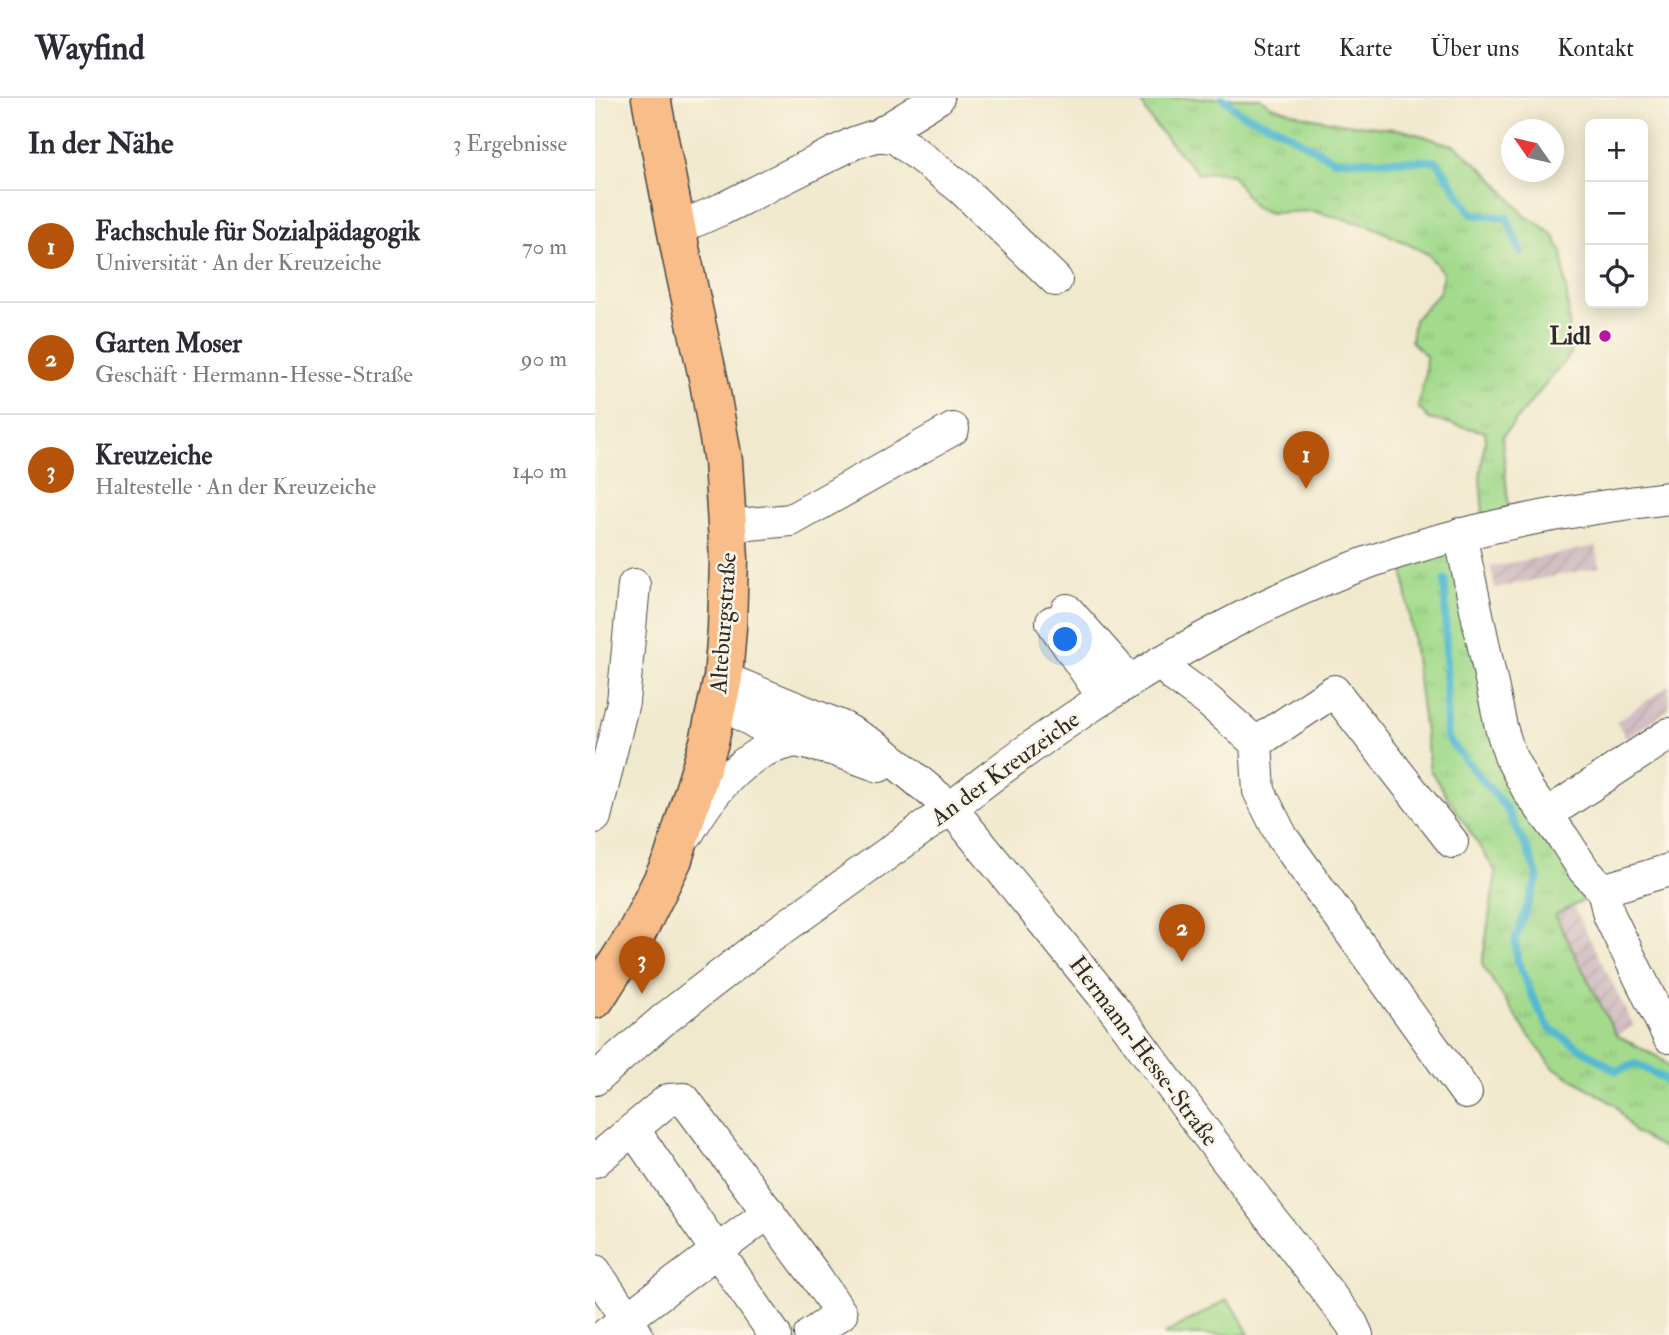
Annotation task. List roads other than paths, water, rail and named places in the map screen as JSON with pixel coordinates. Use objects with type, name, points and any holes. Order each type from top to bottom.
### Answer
[{"type":"main road","name":"Alteburgstraße","points":[[595,999],[635,936],[673,859],[709,742],[720,689],[729,595],[723,461],[650,98]]},
{"type":"street","points":[[675,226],[722,209],[854,143],[878,135],[938,98]]},
{"type":"street","points":[[878,135],[896,138],[961,188],[1056,280]]},
{"type":"street","points":[[728,526],[792,520],[953,429]]},
{"type":"street","name":"An der Kreuzeiche","points":[[595,1079],[662,1021],[768,939],[986,780],[1130,681],[1232,622],[1310,585],[1377,559],[1460,534],[1562,512],[1669,498]]},
{"type":"street","points":[[1460,534],[1501,727],[1510,756],[1529,792],[1584,870],[1603,890],[1609,915],[1669,1037]]},
{"type":"street","points":[[595,817],[623,702],[634,585]]},
{"type":"street","points":[[1104,698],[1059,616],[1130,681]]},
{"type":"street","points":[[1160,662],[1256,743],[1259,791],[1282,837],[1467,1093]]},
{"type":"street","name":"Hermann-Hesse-Straße","points":[[720,689],[742,716],[767,729],[795,741],[835,750],[916,779]]},
{"type":"street","name":"Hermann-Hesse-Straße","points":[[720,689],[842,727],[879,748],[951,808],[1115,1010],[1352,1324],[1357,1335]]},
{"type":"street","points":[[1256,743],[1334,691],[1451,842]]},
{"type":"street","points":[[1546,815],[1669,734]]},
{"type":"street","points":[[673,859],[693,824],[731,774],[765,750],[795,741]]},
{"type":"street","points":[[1603,890],[1669,870]]},
{"type":"street","points":[[595,1161],[668,1100],[684,1099],[816,1276],[841,1314],[810,1335]]},
{"type":"street","points":[[633,1129],[775,1335]]},
{"type":"street","points":[[595,1270],[623,1329],[717,1250],[769,1212]]},
{"type":"waterway","points":[[1223,98],[1241,113],[1278,128],[1334,160],[1437,161],[1472,214],[1507,218],[1521,252]]},
{"type":"waterway","points":[[1445,580],[1447,738],[1506,808],[1528,851],[1538,878],[1515,939],[1518,963],[1534,1000],[1549,1028],[1616,1071],[1636,1064],[1665,1079],[1669,1087]]},
{"type":"place","name":"Lidl","points":[[1605,336]]},
{"type":"place","name":"Fachschule für Sozialpädagogik","points":[[1306,489]]},
{"type":"place","name":"Garten Moser","points":[[1182,962]]},
{"type":"place","name":"Kreuzeiche","points":[[642,994]]}]
